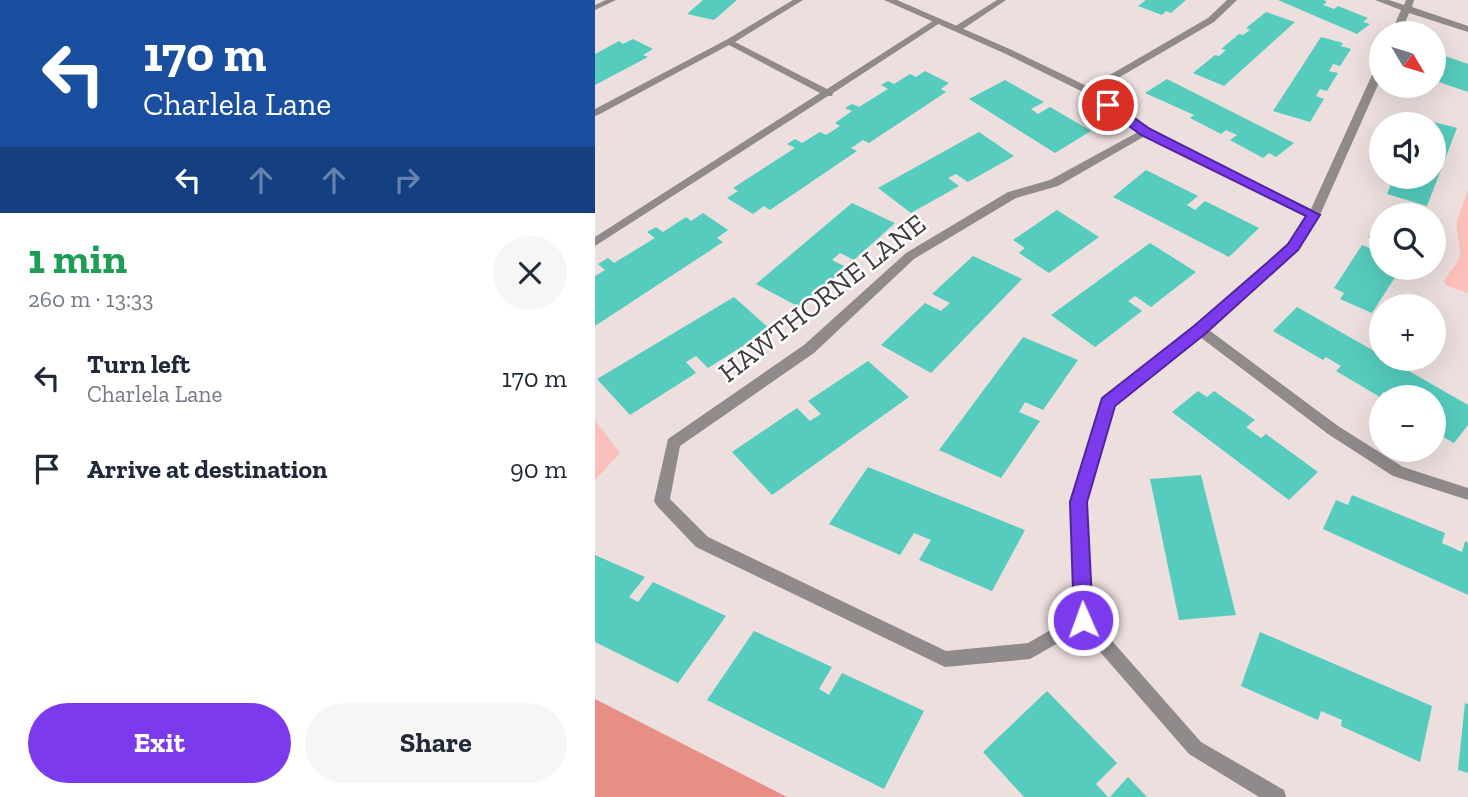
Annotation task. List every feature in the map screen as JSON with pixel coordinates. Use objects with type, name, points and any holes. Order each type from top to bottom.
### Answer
[{"type":"street","points":[[889,0],[1089,91],[1145,132],[1314,215]]},
{"type":"street","points":[[1089,91],[1211,20],[1232,0]]},
{"type":"street","points":[[1380,0],[1408,5],[1468,29]]},
{"type":"street","points":[[1277,797],[1195,748],[1083,620],[1079,502],[1108,403],[1199,330],[1293,247],[1314,215],[1369,93]]},
{"type":"street","name":"HAWTHORNE LANE","points":[[1083,620],[1030,651],[945,659],[702,542],[662,500],[673,443],[809,349],[910,256],[1012,195],[1053,183],[1145,132]]},
{"type":"street","points":[[1199,330],[1333,430],[1398,472],[1468,494]]},
{"type":"lane","points":[[595,8],[612,0]]},
{"type":"lane","points":[[595,113],[729,42],[799,0]]},
{"type":"lane","points":[[957,29],[1002,0]]},
{"type":"lane","points":[[596,240],[939,22]]},
{"type":"lane","points":[[729,42],[829,94]]},
{"type":"shaded area","points":[[1468,190],[1468,293],[1447,286],[1444,281],[1459,256],[1459,215]]},
{"type":"shaded area","points":[[595,420],[620,453],[595,480]]},
{"type":"shaded area","points":[[595,699],[787,797],[595,797]]},
{"type":"building","points":[[703,0],[737,0],[714,20],[687,14]]},
{"type":"building","points":[[1146,0],[1186,0],[1171,13],[1166,11],[1162,15],[1138,6]]},
{"type":"building","points":[[1278,0],[1324,0],[1327,2],[1323,5],[1334,9],[1338,6],[1368,18],[1363,22],[1369,25],[1357,34]]},
{"type":"building","points":[[1266,12],[1295,22],[1224,86],[1193,73],[1215,55],[1219,56],[1226,50],[1221,49],[1239,34],[1243,35],[1250,30],[1246,28]]},
{"type":"building","points":[[1321,37],[1343,43],[1341,46],[1351,49],[1340,66],[1333,64],[1329,71],[1338,73],[1327,91],[1320,89],[1316,96],[1324,99],[1310,122],[1273,111]]},
{"type":"building","points":[[633,39],[653,49],[643,55],[648,57],[595,85],[595,54],[619,41],[623,44]]},
{"type":"building","points":[[1446,56],[1468,64],[1468,92],[1446,84]]},
{"type":"building","points":[[925,71],[949,83],[941,89],[946,92],[869,143],[863,140],[851,148],[857,151],[770,210],[764,206],[753,214],[727,198],[738,191],[733,188],[795,148],[787,144],[795,139],[802,143],[820,132],[826,135],[840,126],[835,123],[852,111],[845,108],[852,104],[859,107],[888,89],[881,85],[888,81],[894,84],[910,74],[916,77]]},
{"type":"building","points":[[1167,79],[1294,143],[1276,157],[1269,153],[1263,158],[1230,140],[1237,135],[1226,130],[1221,134],[1190,118],[1194,115],[1145,93]]},
{"type":"building","points":[[1005,80],[1044,102],[1031,109],[1038,114],[1050,107],[1091,131],[1055,153],[969,99]]},
{"type":"building","points":[[1446,125],[1457,128],[1446,157]]},
{"type":"building","points":[[979,132],[1014,156],[968,182],[956,174],[948,178],[959,186],[911,213],[878,188]]},
{"type":"building","points":[[1146,170],[1198,196],[1187,205],[1195,210],[1205,201],[1259,228],[1229,257],[1113,197]]},
{"type":"building","points":[[1389,189],[1434,189],[1428,203],[1417,203],[1387,194]]},
{"type":"building","points":[[852,203],[895,223],[854,260],[840,253],[832,260],[846,267],[801,308],[756,284]]},
{"type":"building","points":[[1057,210],[1099,237],[1049,273],[1019,253],[1025,248],[1013,240]]},
{"type":"building","points":[[703,213],[728,230],[717,238],[723,242],[595,326],[595,276],[605,270],[598,264],[608,258],[614,263],[655,238],[647,232],[656,227],[663,232],[686,217],[691,221]]},
{"type":"building","points":[[1150,243],[1196,272],[1151,307],[1135,296],[1128,301],[1142,311],[1095,347],[1051,315]]},
{"type":"building","points":[[1362,245],[1369,248],[1369,280],[1393,280],[1384,294],[1369,294],[1369,312],[1340,299],[1344,293],[1334,288]]},
{"type":"building","points":[[973,256],[1022,279],[931,373],[881,345],[925,303],[941,311],[950,303],[932,294]]},
{"type":"building","points":[[734,297],[770,329],[708,368],[696,356],[686,362],[696,373],[630,415],[597,379]]},
{"type":"building","points":[[1297,307],[1369,348],[1369,371],[1409,371],[1433,385],[1369,385],[1369,390],[1336,371],[1341,366],[1326,357],[1323,360],[1273,331]]},
{"type":"building","points":[[1023,337],[1078,360],[1043,410],[1025,402],[1019,412],[1040,421],[1001,478],[939,450]]},
{"type":"building","points":[[868,361],[909,397],[772,495],[732,452],[797,408],[810,421],[821,414],[808,401]]},
{"type":"building","points":[[1198,391],[1207,397],[1214,391],[1255,420],[1246,427],[1261,438],[1266,434],[1318,472],[1289,500],[1172,412]]},
{"type":"building","points":[[1446,392],[1468,405],[1468,425],[1454,443],[1446,438]]},
{"type":"building","points":[[868,467],[1025,530],[992,591],[919,560],[931,540],[914,533],[900,555],[829,524]]},
{"type":"building","points":[[1201,475],[1236,615],[1179,620],[1150,479]]},
{"type":"building","points":[[1352,495],[1445,533],[1442,543],[1462,552],[1465,541],[1468,543],[1468,595],[1323,529],[1336,500],[1348,505]]},
{"type":"building","points":[[595,555],[645,577],[629,597],[638,602],[653,582],[726,616],[678,683],[595,642]]},
{"type":"building","points":[[754,631],[832,667],[819,689],[829,695],[842,673],[924,711],[884,789],[707,700]]},
{"type":"building","points":[[1260,632],[1432,706],[1420,762],[1341,726],[1342,720],[1321,711],[1318,720],[1241,686]]},
{"type":"building","points":[[1047,691],[1117,763],[1096,784],[1108,797],[1024,797],[983,752]]},
{"type":"building","points":[[1465,703],[1468,704],[1468,773],[1458,770]]},
{"type":"building","points":[[1128,777],[1147,797],[1110,797]]},
{"type":"route","points":[[1083,620],[1079,502],[1108,403],[1273,266],[1293,247],[1314,215],[1145,132],[1108,105]]}]
